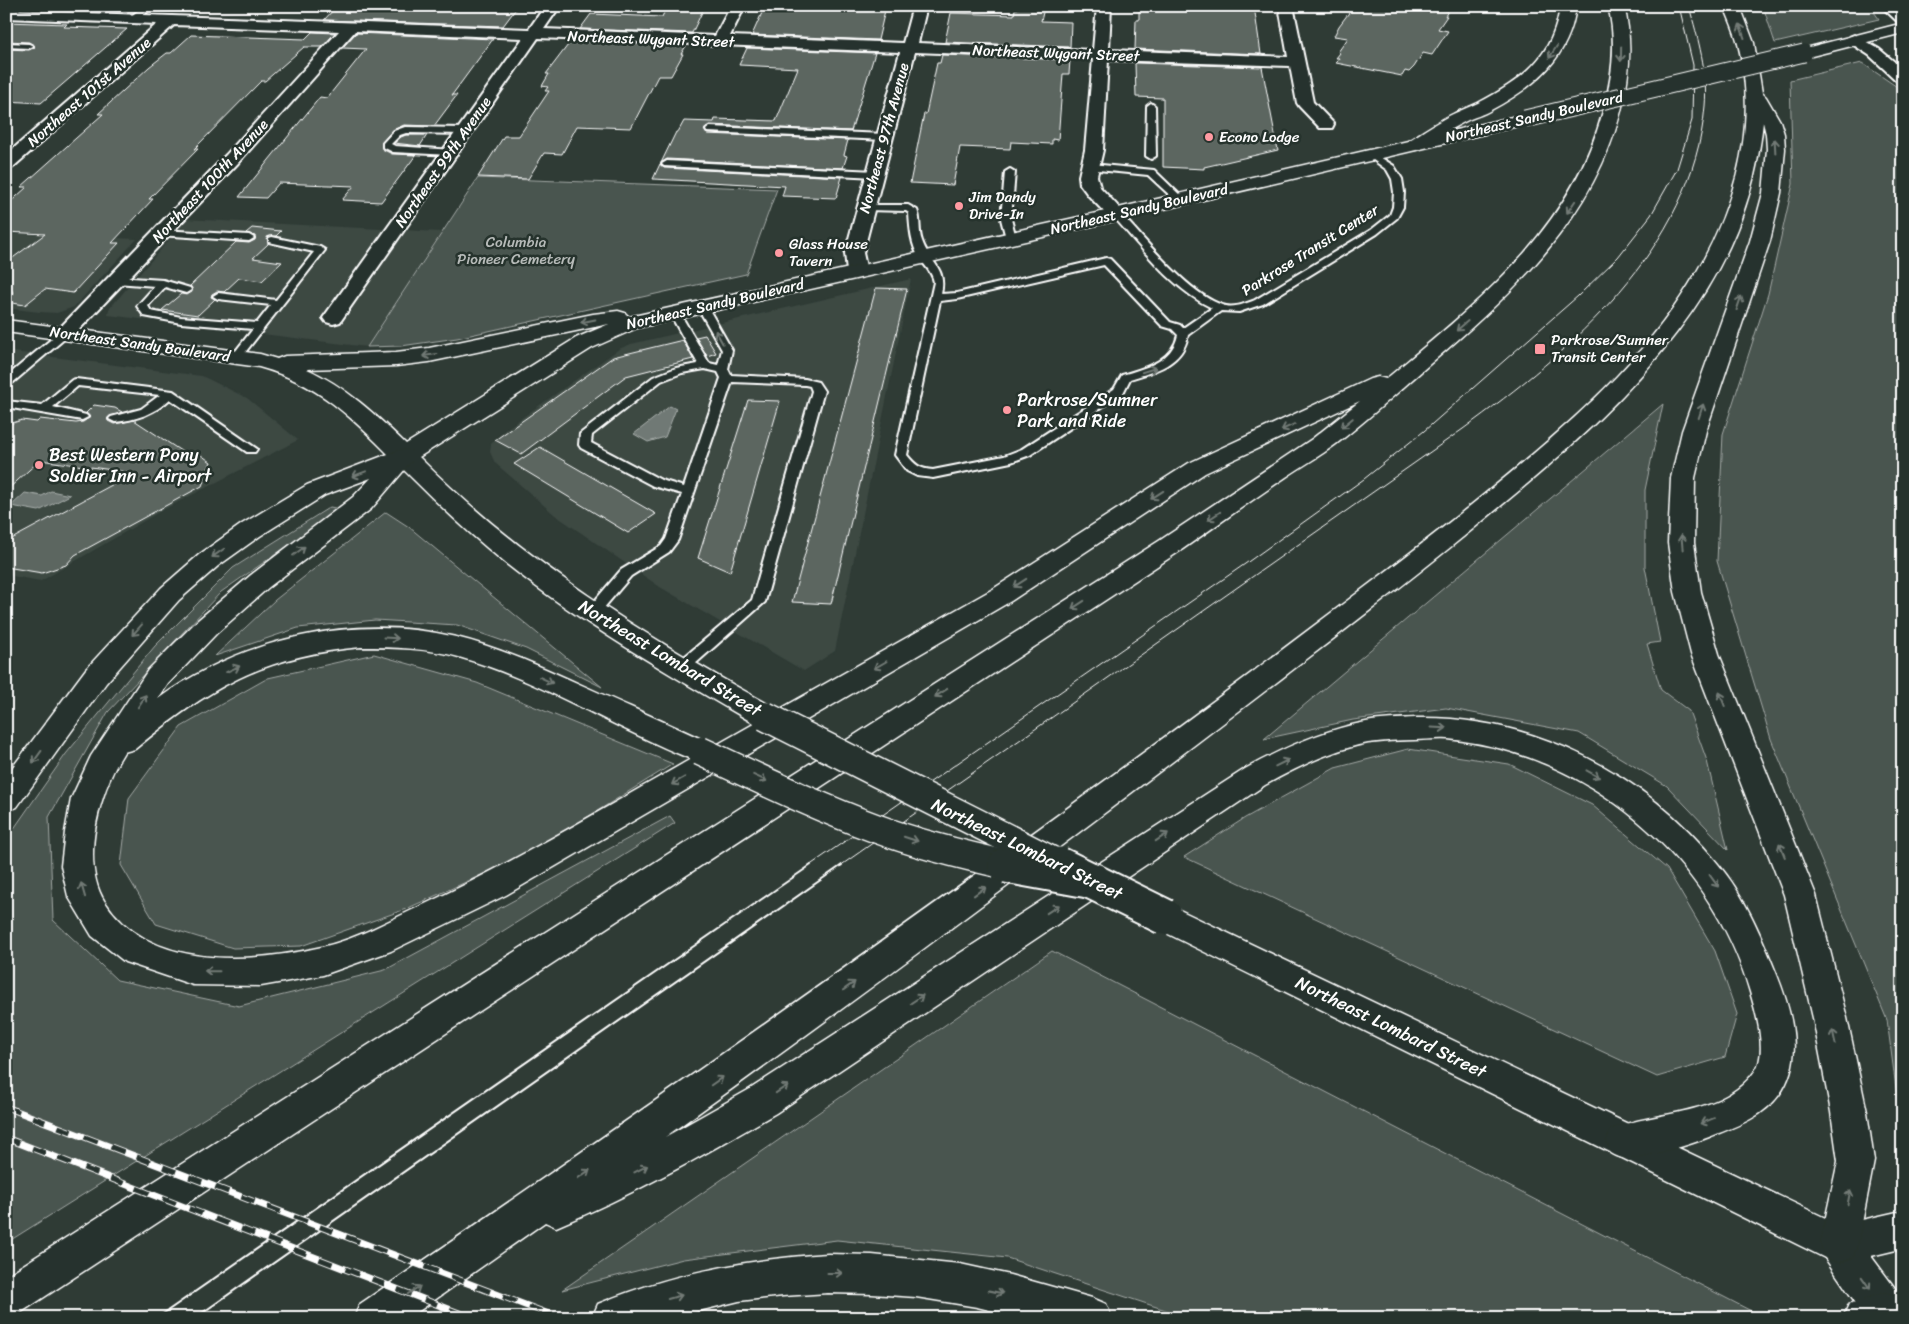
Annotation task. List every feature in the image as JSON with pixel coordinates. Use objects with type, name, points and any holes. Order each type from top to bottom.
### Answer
[{"type":"main road","points":[[6,10],[15,6]]},
{"type":"main road","points":[[1414,145],[1459,117],[1484,107],[1507,94],[1542,67],[1554,52],[1563,34],[1568,6]]},
{"type":"main road","points":[[6,1299],[1168,547],[1332,435],[1463,326],[1508,285],[1534,256],[1583,189],[1600,154],[1612,120],[1620,76],[1621,30],[1616,6]]},
{"type":"main road","points":[[374,1318],[734,1069],[1056,836],[1422,558],[1565,439],[1638,366],[1692,297],[1727,233],[1748,173],[1753,145],[1755,92],[1746,42],[1732,6]]},
{"type":"main road","name":"Northeast Sandy Boulevard","points":[[404,456],[594,337],[618,326],[664,314],[1011,238],[1372,155],[1903,28]]},
{"type":"main road","points":[[1755,92],[1768,114],[1775,134],[1776,148],[1772,193],[1760,241],[1694,430],[1683,478],[1680,521],[1688,592],[1703,646],[1730,720],[1800,895],[1817,972],[1830,1018],[1847,1103],[1856,1161],[1839,1244],[1897,1231],[1903,1234]]},
{"type":"main road","points":[[274,364],[396,359],[429,355],[593,320],[664,314]]},
{"type":"main road","name":"Northeast Sandy Boulevard","points":[[6,326],[236,357],[274,364]]},
{"type":"main road","name":"Northeast Lombard Street","points":[[274,364],[304,374],[332,390],[360,413],[490,538],[592,613],[681,668],[765,716],[926,799],[1839,1244],[1882,1316]]},
{"type":"main road","points":[[404,456],[362,503],[260,581],[207,627],[158,677],[106,756],[86,799],[80,832],[77,866],[84,896],[103,926],[137,952],[193,971],[261,972],[323,960],[379,942],[495,886],[1002,595],[1198,468],[1411,369]]},
{"type":"main road","points":[[6,799],[96,676],[170,594],[209,560],[251,530],[316,490],[404,456]]},
{"type":"main road","points":[[106,756],[190,692],[265,655],[309,645],[364,637],[388,637],[435,642],[481,654],[533,674],[820,806],[877,829],[953,853],[1022,869],[1094,881]]},
{"type":"main road","points":[[500,1231],[570,1202],[634,1172],[700,1138],[763,1101],[1150,845],[1272,767],[1336,741],[1384,730],[1410,728],[1463,730],[1489,734],[1543,750],[1596,775],[1620,790],[1667,826],[1705,868],[1736,914],[1749,940],[1766,990],[1776,1037],[1777,1055],[1774,1070],[1758,1093],[1715,1118],[1671,1132],[1624,1140]]},
{"type":"main road","points":[[612,1318],[638,1307],[736,1282],[831,1273],[896,1275],[960,1284],[1032,1300],[1092,1318]]},
{"type":"street","name":"Northeast 99th Avenue","points":[[333,318],[553,6]]},
{"type":"street","points":[[720,42],[738,6]]},
{"type":"street","name":"Northeast 97th Avenue","points":[[857,271],[854,253],[920,6]]},
{"type":"street","points":[[1104,6],[1102,48],[1099,55],[1094,150],[1089,184],[1116,214]]},
{"type":"street","points":[[1286,6],[1305,103],[1326,124]]},
{"type":"street","points":[[1888,6],[1903,19]]},
{"type":"street","name":"Northeast Wygant Street","points":[[6,14],[1296,62]]},
{"type":"street","name":"Northeast 101st Avenue","points":[[6,164],[171,20]]},
{"type":"street","name":"Northeast 100th Avenue","points":[[65,334],[232,159],[351,27]]},
{"type":"street","points":[[1854,40],[1874,52],[1903,78]]},
{"type":"lane","points":[[133,19],[149,6]]},
{"type":"lane","points":[[6,45],[29,46]]},
{"type":"lane","points":[[1151,106],[1151,165],[1179,199]]},
{"type":"lane","points":[[450,152],[393,149],[386,145],[397,133],[405,130],[464,131]]},
{"type":"lane","points":[[710,130],[885,137]]},
{"type":"lane","name":"Parkrose Transit Center","points":[[1116,214],[1180,280],[1205,302],[1219,308],[1234,310],[1245,308],[1259,302],[1374,232],[1394,216],[1399,200],[1397,179],[1391,168],[1372,155]]},
{"type":"lane","points":[[668,164],[875,174]]},
{"type":"lane","points":[[1090,167],[1151,165]]},
{"type":"lane","points":[[1010,172],[1006,219],[1011,238]]},
{"type":"lane","points":[[866,207],[908,208],[914,212],[916,239],[924,257],[937,273],[939,282],[901,455],[911,468],[921,473],[933,474],[1007,459],[1026,452],[1119,391],[1126,377],[1157,368],[1172,357],[1180,347],[1183,334],[1219,308]]},
{"type":"lane","points":[[161,233],[249,238]]},
{"type":"lane","points":[[236,357],[320,250],[272,240]]},
{"type":"lane","points":[[935,298],[957,296],[1106,261],[1166,324],[1176,327],[1183,334]]},
{"type":"lane","points":[[116,280],[162,283],[186,290]]},
{"type":"lane","points":[[162,283],[142,306],[148,314],[181,320],[260,326]]},
{"type":"lane","points":[[218,296],[278,304]]},
{"type":"lane","points":[[592,613],[626,573],[665,549],[672,540],[689,492],[724,374],[726,350],[702,306]]},
{"type":"lane","points":[[664,314],[705,366],[724,374],[805,382],[814,384],[818,391],[758,602],[681,668]]},
{"type":"lane","points":[[6,383],[65,334]]},
{"type":"lane","points":[[689,492],[657,483],[585,444],[586,434],[657,378],[680,370],[705,366]]},
{"type":"lane","points":[[44,409],[76,382],[168,393],[251,449]]},
{"type":"lane","points":[[115,419],[134,417],[146,412],[160,402],[168,393]]},
{"type":"lane","points":[[6,404],[82,417]]},
{"type":"shaded area","points":[[185,219],[442,232],[367,347],[108,315],[109,309]]},
{"type":"shaded area","points":[[6,233],[137,239],[74,307],[57,313],[6,308]]},
{"type":"shaded area","points":[[911,279],[835,651],[804,671],[660,587],[555,515],[495,463],[490,452],[491,444],[506,429],[619,349],[631,344]]},
{"type":"shaded area","points":[[6,351],[202,376],[247,398],[298,440],[161,511],[41,581],[6,575]]},
{"type":"shaded area","points":[[670,406],[676,409],[665,437],[648,442],[634,434]]},
{"type":"shaded area","points":[[51,491],[70,495],[39,511],[11,506],[25,493],[42,496]]},
{"type":"green space","points":[[1763,6],[1870,6],[1879,19],[1775,43]]},
{"type":"green space","points":[[1862,63],[1903,91],[1903,1129],[1901,1126],[1887,1020],[1771,739],[1717,561],[1723,434],[1768,294],[1793,184],[1790,80]]},
{"type":"green space","name":"Columbia Pioneer Cemetery","points":[[478,178],[777,189],[746,274],[457,338],[401,346],[367,347]]},
{"type":"green space","points":[[1663,404],[1645,490],[1645,567],[1660,642],[1647,644],[1661,690],[1689,711],[1707,761],[1728,850],[1667,786],[1579,733],[1446,708],[1353,720],[1264,739]]},
{"type":"green space","points":[[330,507],[341,509],[221,592],[108,712],[49,817],[53,920],[117,980],[239,1006],[385,970],[670,816],[675,823],[6,1243],[6,840],[66,754],[155,646],[233,568]]},
{"type":"green space","points":[[386,512],[409,527],[602,687],[526,649],[457,625],[375,620],[298,628],[215,656],[275,600]]},
{"type":"green space","points":[[374,654],[477,683],[673,764],[528,854],[406,909],[301,946],[233,948],[156,924],[121,865],[129,798],[181,727],[268,678]]},
{"type":"green space","points":[[1408,749],[1509,764],[1592,805],[1667,869],[1715,951],[1737,1014],[1725,1057],[1657,1077],[1184,857],[1245,818],[1335,768]]},
{"type":"green space","points":[[1052,951],[1757,1314],[1755,1318],[1190,1318],[1007,1258],[837,1240],[683,1259],[562,1290]]},
{"type":"building","points":[[337,6],[518,6],[503,26],[324,20]]},
{"type":"building","points":[[667,6],[704,6],[704,8],[692,33],[580,29],[591,14],[662,17]]},
{"type":"building","points":[[765,6],[886,6],[878,40],[752,35]]},
{"type":"building","points":[[1139,6],[1202,8],[1202,6],[1254,6],[1261,54],[1135,49],[1136,20],[1139,20]]},
{"type":"building","points":[[1354,6],[1448,6],[1445,10],[1448,11],[1445,16],[1447,16],[1438,29],[1448,31],[1432,55],[1423,53],[1414,67],[1409,72],[1405,71],[1402,76],[1336,63],[1339,58],[1336,58],[1340,53],[1338,52],[1348,38],[1334,36]]},
{"type":"building","points":[[1019,7],[1044,8],[1041,21],[1071,22],[1070,47],[945,42],[951,13],[1014,15],[1015,9]]},
{"type":"building","points":[[6,22],[67,24],[64,27],[127,29],[41,103],[6,101],[6,49],[29,50],[35,47],[29,42],[6,41]]},
{"type":"building","points":[[312,32],[335,33],[322,47],[304,47],[265,81],[261,81],[194,149],[198,149],[149,199],[153,199],[112,243],[119,243],[73,293],[45,289],[25,305],[6,302],[6,298],[10,297],[13,293],[6,287],[6,263],[45,234],[6,232],[6,206],[27,187],[21,187],[103,114],[98,114],[149,67],[167,53],[171,53],[191,35],[305,39]]},
{"type":"building","points":[[356,33],[493,39],[452,95],[457,95],[434,126],[404,125],[393,130],[382,142],[382,149],[392,154],[416,155],[381,202],[342,200],[354,186],[279,183],[266,198],[239,197],[320,97],[327,98],[366,49],[342,48]]},
{"type":"building","points":[[571,41],[686,46],[671,76],[658,76],[631,128],[577,126],[562,154],[544,153],[528,179],[478,177],[504,136],[519,136],[549,91],[545,91],[548,87],[542,86],[549,74],[546,74]]},
{"type":"building","points":[[747,48],[875,53],[851,131],[710,125],[704,130],[707,134],[848,140],[844,155],[847,156],[843,168],[667,159],[661,163],[676,132],[678,132],[684,121],[714,122],[715,119],[776,121],[798,68],[739,65]]},
{"type":"building","points":[[942,55],[1070,60],[1069,74],[1063,74],[1058,140],[1052,139],[1052,144],[1011,142],[1010,149],[960,147],[953,185],[910,183],[924,114],[926,114],[937,63],[940,63]]},
{"type":"building","points":[[1135,63],[1262,67],[1278,150],[1204,167],[1204,169],[1163,167],[1163,98],[1136,97]]},
{"type":"building","points":[[406,135],[427,135],[420,146],[394,143]]},
{"type":"building","points":[[660,164],[664,168],[842,177],[836,198],[782,196],[785,186],[653,179]]},
{"type":"building","points":[[252,228],[281,231],[276,236],[267,237],[268,244],[253,258],[282,262],[262,281],[239,278],[224,292],[217,291],[212,294],[211,297],[215,299],[198,315],[162,310],[181,294],[187,295],[192,292],[190,286],[236,242],[249,243],[255,240],[255,236],[246,233]]},
{"type":"building","points":[[876,288],[907,289],[831,604],[792,602]]},
{"type":"building","points":[[705,335],[716,353],[707,356],[696,337]]},
{"type":"building","points":[[683,340],[693,359],[626,376],[521,454],[495,440],[613,357]]},
{"type":"building","points":[[748,400],[780,401],[730,572],[698,558]]},
{"type":"building","points":[[94,405],[115,408],[122,412],[108,418],[108,421],[114,424],[134,420],[190,457],[198,453],[211,462],[202,486],[75,555],[66,565],[42,573],[6,567],[6,542],[134,473],[40,460],[6,491],[6,425],[22,420],[37,422],[40,419],[83,422],[90,417],[86,413]]},
{"type":"building","points":[[540,447],[656,514],[628,533],[514,464]]},
{"type":"tram line","points":[[809,866],[1245,564],[1364,479],[1424,431],[1578,296],[1618,257],[1651,215],[1677,169],[1692,120],[1693,65],[1679,6]]},
{"type":"tram line","points":[[840,866],[1463,429],[1504,399],[1583,330],[1620,292],[1651,250],[1677,205],[1696,157],[1706,93],[1702,56],[1689,6]]},
{"type":"tram line","points":[[157,1318],[811,865]]},
{"type":"tram line","points":[[195,1318],[842,865]]},
{"type":"railway","points":[[6,1107],[559,1318]]},
{"type":"railway","points":[[6,1138],[472,1318]]},
{"type":"place","name":"Econo Lodge","points":[[1209,137]]},
{"type":"place","name":"Jim Dandy Drive-In","points":[[959,206]]},
{"type":"place","name":"Glass House Tavern","points":[[779,253]]},
{"type":"place","name":"Parkrose/Sumner Transit Center","points":[[1540,349]]},
{"type":"place","name":"Parkrose/Sumner Park and Ride","points":[[1007,410]]},
{"type":"place","name":"Best Western Pony Soldier Inn - Airport","points":[[39,465]]}]
